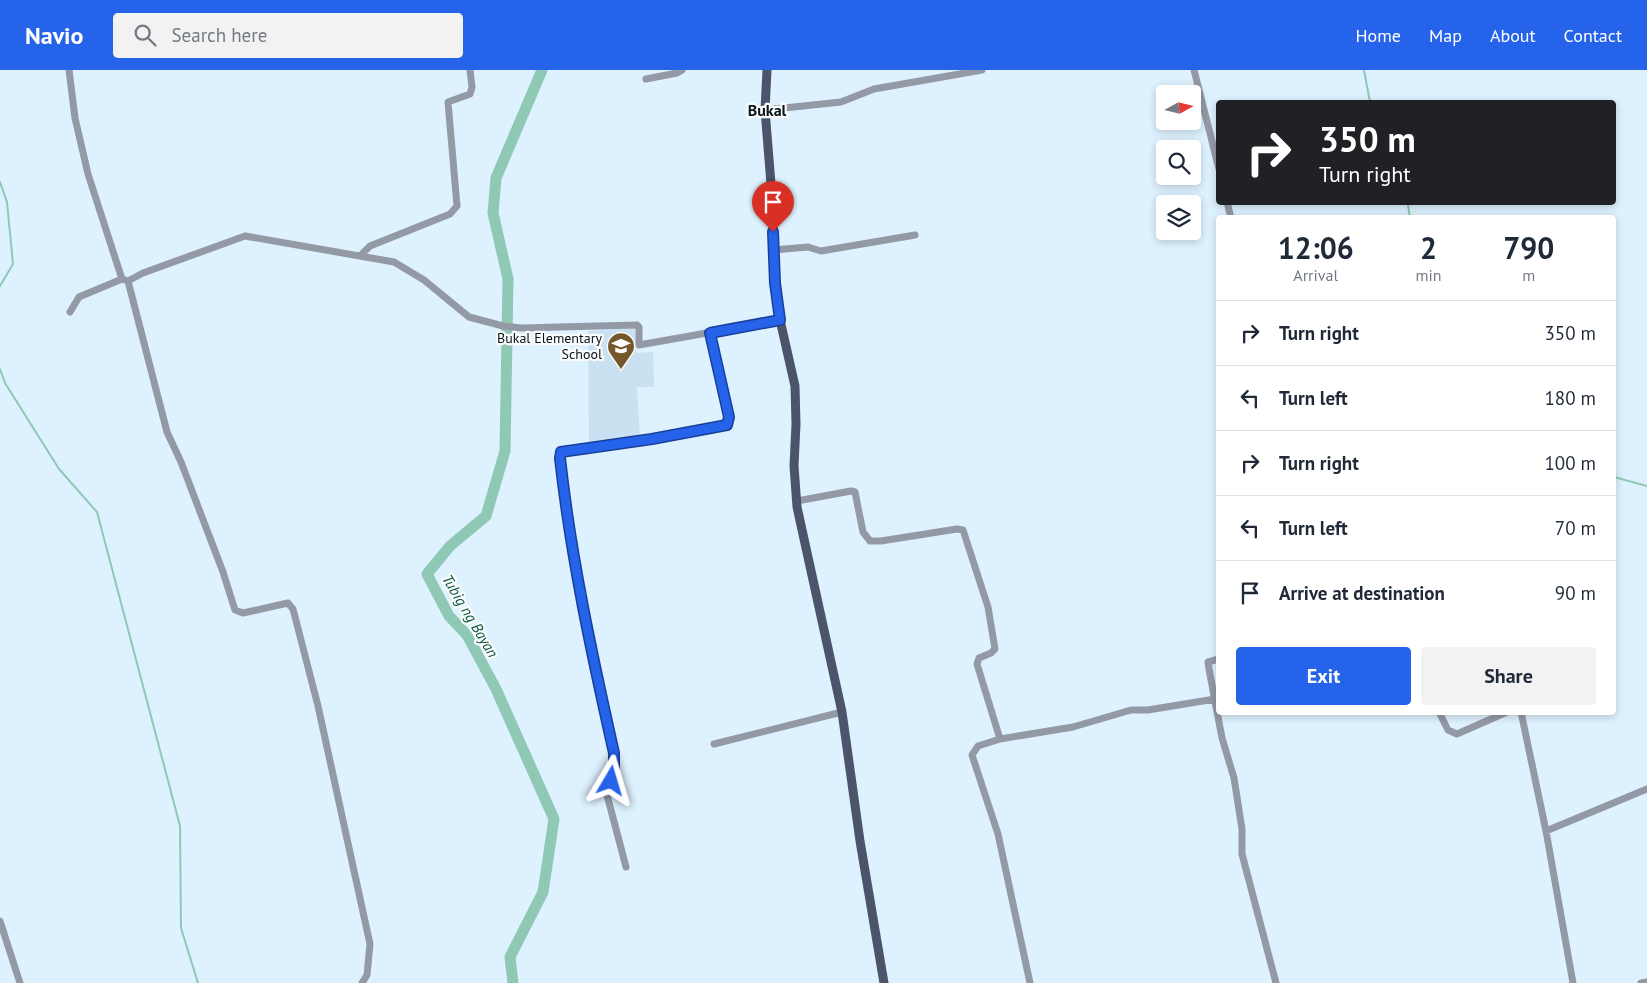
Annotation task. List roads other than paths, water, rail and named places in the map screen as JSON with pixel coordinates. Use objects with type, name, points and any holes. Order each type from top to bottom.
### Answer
[{"type":"main road","points":[[767,70],[765,110],[772,196],[775,283],[780,320],[795,386],[794,466],[796,501],[842,712],[860,841],[884,983]]},
{"type":"street","points":[[69,70],[75,118],[88,174],[125,280],[167,432],[181,462],[223,572],[235,610],[244,613],[288,603],[294,609],[318,706],[370,944],[367,975],[362,983]]},
{"type":"street","points":[[360,256],[370,246],[450,214],[457,206],[448,102],[470,94],[472,87],[470,70]]},
{"type":"street","points":[[646,79],[677,73],[682,70]]},
{"type":"street","points":[[765,110],[841,102],[874,89],[982,70]]},
{"type":"street","points":[[1194,70],[1216,157]]},
{"type":"street","points":[[70,312],[79,297],[246,236],[394,262],[424,280],[468,317],[503,326],[521,328],[637,325],[639,327],[639,345],[780,320]]},
{"type":"street","points":[[773,250],[808,247],[821,251],[915,236]]},
{"type":"street","points":[[626,867],[607,795],[614,767],[614,753],[586,628],[566,516],[560,458],[561,452],[566,450],[634,442],[727,425],[729,417],[710,333]]},
{"type":"street","points":[[796,501],[851,491],[855,492],[863,532],[870,541],[881,541],[957,528],[963,530],[988,607],[995,648],[991,653],[978,658],[977,664],[1000,739]]},
{"type":"street","points":[[1216,660],[1208,662],[1216,705]]},
{"type":"street","points":[[1030,983],[998,834],[972,755],[978,746],[1000,739],[1073,727],[1131,710],[1148,710],[1215,699]]},
{"type":"street","points":[[714,744],[842,712]]},
{"type":"street","points":[[1218,715],[1222,738],[1234,778],[1242,829],[1242,854],[1276,983]]},
{"type":"street","points":[[1440,715],[1448,730],[1457,734],[1500,715]]},
{"type":"street","points":[[1522,715],[1546,831],[1573,983]]},
{"type":"street","points":[[1546,831],[1647,790]]},
{"type":"street","points":[[0,921],[20,983]]},
{"type":"street","points":[[1641,983],[1647,982]]},
{"type":"waterway","name":"Tubig ng Bayan","points":[[513,983],[510,957],[543,892],[554,819],[496,689],[467,635],[449,616],[427,574],[450,546],[486,516],[505,451],[508,279],[493,213],[496,178],[542,70]]},
{"type":"waterway","points":[[1364,70],[1370,100]]},
{"type":"waterway","points":[[0,182],[7,202],[13,264],[0,286]]},
{"type":"waterway","points":[[1408,205],[1410,215]]},
{"type":"waterway","points":[[0,369],[5,383],[59,469],[97,512],[180,826],[181,928],[198,983]]},
{"type":"waterway","points":[[1616,478],[1647,486]]},
{"type":"place","name":"Bukal Elementary School","points":[[621,370]]},
{"type":"district","name":"Bukal","points":[[767,110]]}]
